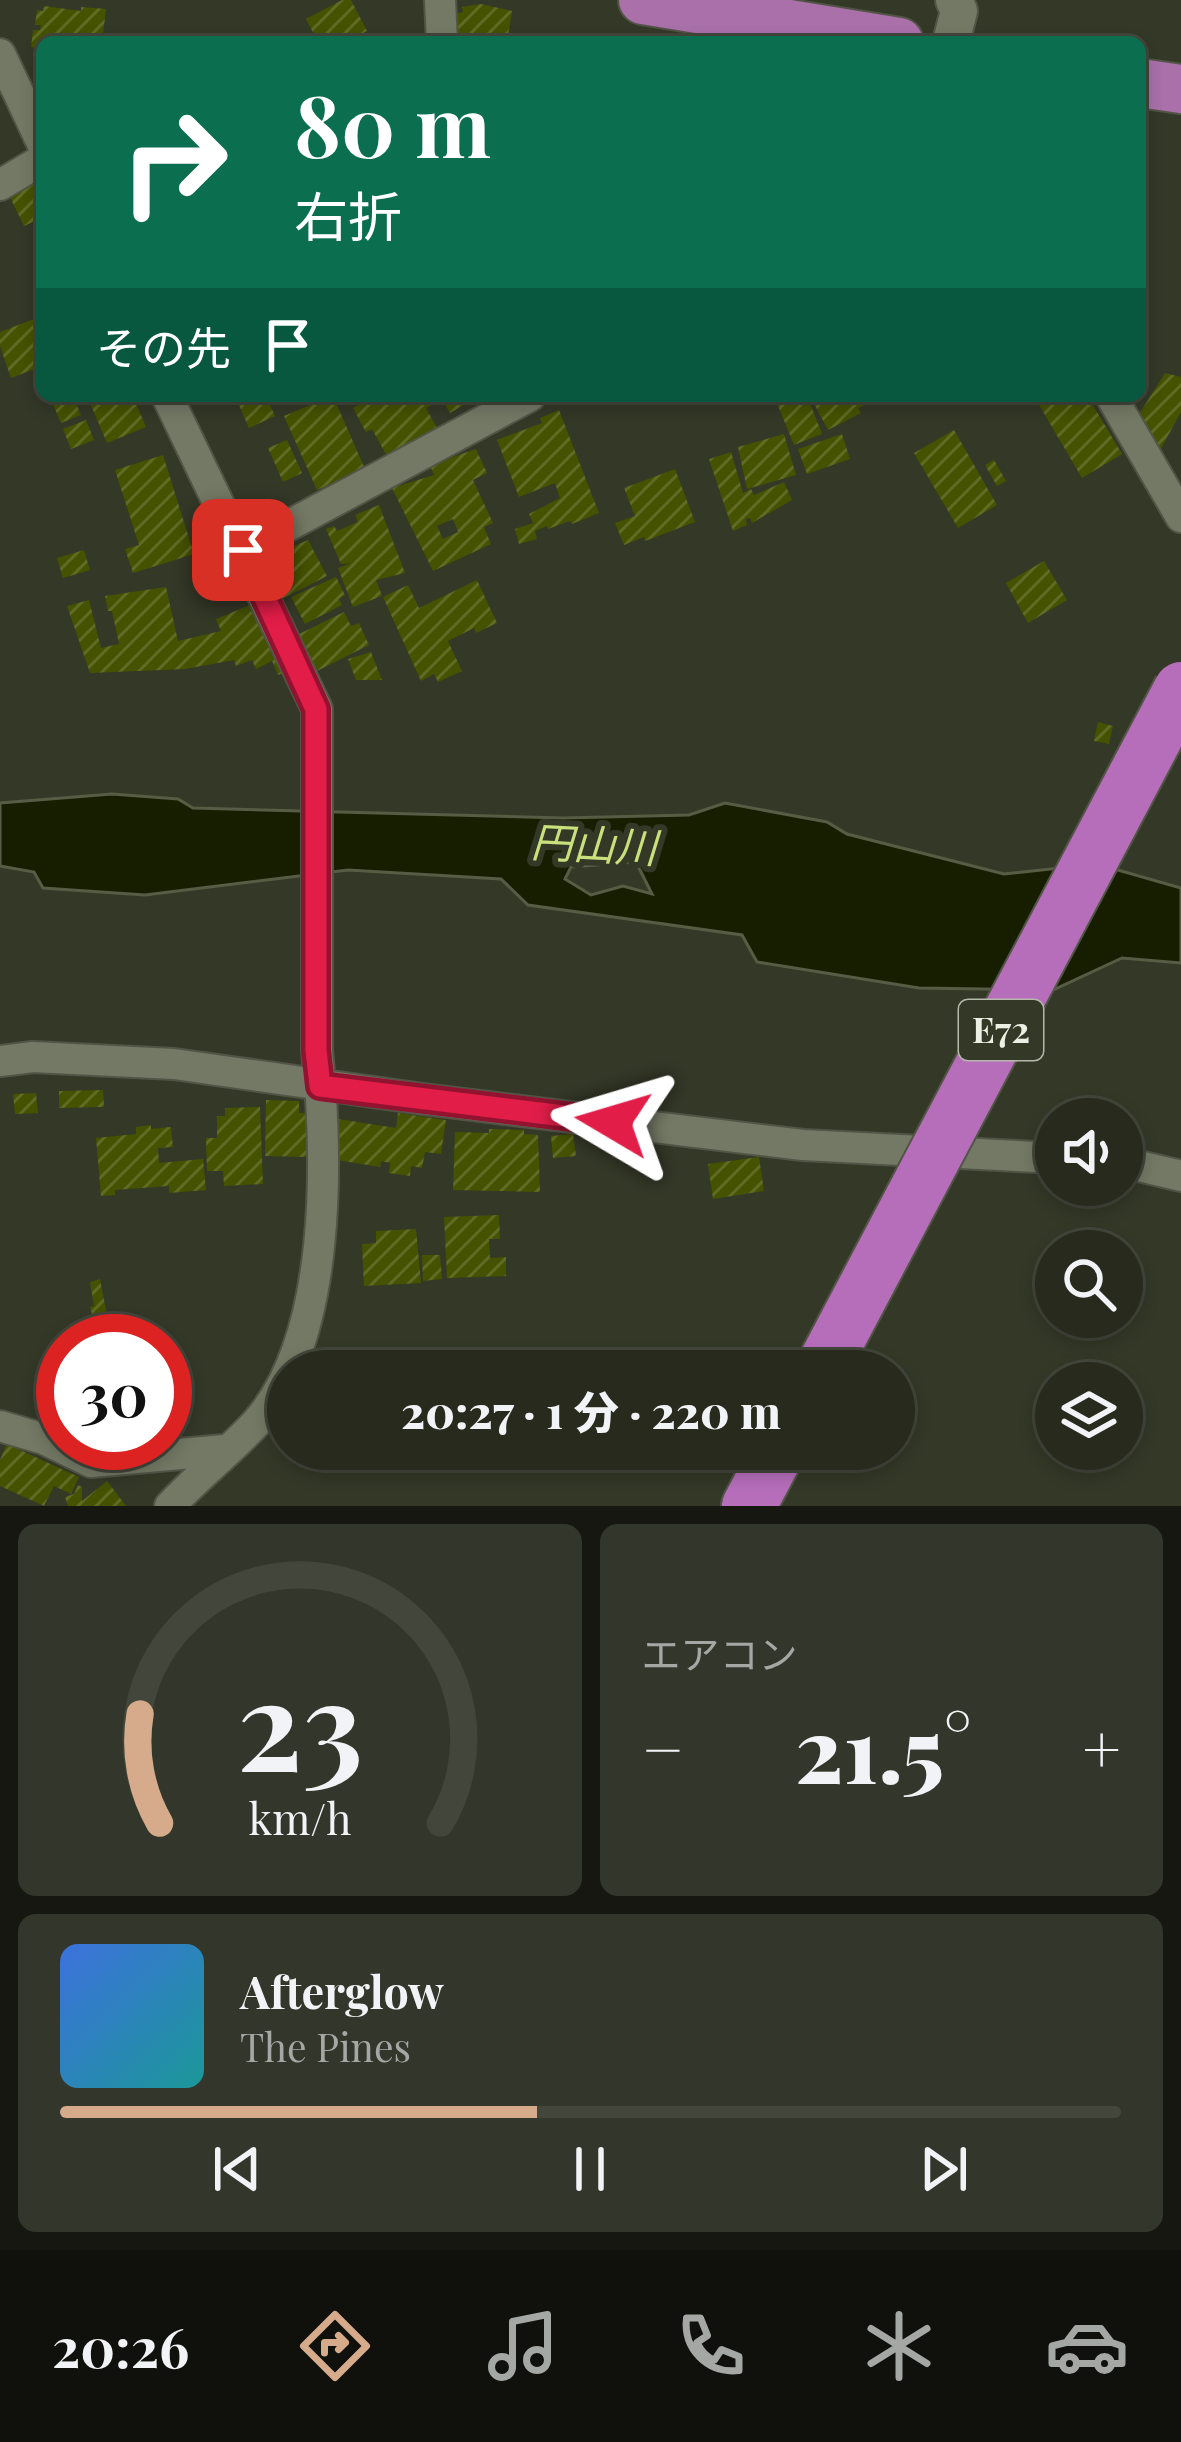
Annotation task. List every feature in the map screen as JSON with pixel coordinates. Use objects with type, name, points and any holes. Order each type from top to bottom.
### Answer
[{"type":"highway","points":[[643,0],[862,36]]},
{"type":"highway","name":"E72","points":[[831,1350],[1181,689]]},
{"type":"highway","points":[[749,1506],[768,1470]]},
{"type":"street","points":[[440,0],[442,36]]},
{"type":"street","points":[[953,36],[959,11],[954,0]]},
{"type":"street","points":[[0,54],[36,130]]},
{"type":"street","points":[[0,185],[36,164]]},
{"type":"street","points":[[170,402],[316,709],[316,1050],[320,1086],[320,1255],[296,1357],[258,1421],[170,1506]]},
{"type":"street","points":[[243,550],[519,402]]},
{"type":"street","points":[[1114,402],[1181,517]]},
{"type":"street","points":[[0,1060],[34,1057],[174,1064],[803,1145],[1035,1157]]},
{"type":"street","points":[[1143,1167],[1181,1176]]},
{"type":"street","points":[[0,1426],[44,1439],[91,1462],[225,1450]]},
{"type":"water","name":"円山川","points":[[112,794],[178,799],[193,808],[563,818],[689,815],[725,803],[827,822],[847,834],[1004,874],[1097,864],[1181,888],[1181,963],[1122,958],[1053,990],[919,988],[757,962],[742,935],[528,905],[501,879],[348,870],[145,895],[43,888],[34,872],[0,866],[0,803]],"holes":[[[636,862],[652,894],[623,886],[591,895],[565,879],[571,867]]]},
{"type":"building","points":[[351,0],[367,31],[357,36],[315,36],[306,19]]},
{"type":"building","points":[[481,4],[512,11],[508,36],[454,36],[451,15],[463,12],[462,7]]},
{"type":"building","points":[[44,6],[106,9],[103,36],[36,36],[36,48],[31,47],[33,30],[40,30],[41,25],[35,25],[37,10],[43,11]]},
{"type":"building","points":[[36,182],[36,221],[24,226],[9,195]]},
{"type":"building","points":[[34,319],[36,368],[11,378],[0,332]]},
{"type":"building","points":[[1165,373],[1181,377],[1181,412],[1159,452],[1136,419]]},
{"type":"building","points":[[76,402],[81,415],[61,423],[53,404]]},
{"type":"building","points":[[90,402],[135,402],[146,427],[107,443]]},
{"type":"building","points":[[238,402],[269,402],[275,416],[249,428]]},
{"type":"building","points":[[336,402],[365,469],[317,490],[284,416],[315,403]]},
{"type":"building","points":[[364,402],[437,402],[426,408],[437,428],[387,456],[353,408]]},
{"type":"building","points":[[444,402],[469,402],[450,413]]},
{"type":"building","points":[[776,402],[810,402],[822,434],[794,445]]},
{"type":"building","points":[[813,402],[872,402],[858,408],[861,413],[828,430]]},
{"type":"building","points":[[1091,402],[1122,454],[1082,478],[1038,403]]},
{"type":"building","points":[[559,410],[599,513],[572,524],[547,526],[535,531],[537,539],[519,544],[515,529],[533,523],[529,514],[560,498],[555,483],[519,497],[497,440],[542,423],[540,418]]},
{"type":"building","points":[[86,420],[94,440],[71,449],[63,429]]},
{"type":"building","points":[[954,430],[997,505],[958,528],[914,453]]},
{"type":"building","points":[[784,434],[796,475],[747,489],[738,447]]},
{"type":"building","points":[[842,434],[850,459],[807,474],[798,449]]},
{"type":"building","points":[[287,440],[302,473],[283,482],[268,448]]},
{"type":"building","points":[[476,449],[487,473],[473,480],[493,523],[484,527],[491,544],[433,571],[392,488],[434,475],[430,465]],"holes":[[[453,519],[458,532],[443,539],[437,526]]]},
{"type":"building","points":[[731,452],[743,493],[751,489],[754,495],[784,482],[792,500],[752,523],[746,519],[747,525],[733,531],[709,459]]},
{"type":"building","points":[[163,455],[194,554],[133,573],[125,549],[139,545],[115,470]]},
{"type":"building","points":[[994,460],[1006,481],[997,486],[985,465]]},
{"type":"building","points":[[675,469],[695,522],[624,545],[615,523],[635,516],[624,488]]},
{"type":"building","points":[[379,505],[405,573],[376,580],[382,596],[353,607],[338,568],[351,563],[341,564],[326,529],[334,526],[337,531],[358,522],[355,515]]},
{"type":"building","points":[[308,540],[327,576],[280,600],[259,561]]},
{"type":"building","points":[[84,550],[90,570],[63,578],[57,558]]},
{"type":"building","points":[[1044,561],[1067,600],[1028,623],[1006,583]]},
{"type":"building","points":[[336,577],[345,595],[339,599],[342,605],[305,624],[291,597]]},
{"type":"building","points":[[477,580],[497,623],[448,641],[462,671],[438,682],[434,674],[421,681],[383,597],[408,585],[419,608]]},
{"type":"building","points":[[166,587],[178,641],[221,631],[216,619],[262,600],[294,669],[278,675],[272,661],[256,669],[252,660],[236,666],[234,660],[185,669],[90,673],[67,606],[89,600],[101,648],[119,644],[105,596]]},
{"type":"building","points":[[344,612],[351,626],[359,623],[369,645],[317,671],[299,634]]},
{"type":"building","points":[[371,652],[382,680],[356,680],[348,659]]},
{"type":"building","points":[[1098,722],[1113,726],[1109,744],[1094,741]]},
{"type":"building","points":[[103,1090],[104,1107],[59,1108],[59,1091]]},
{"type":"building","points":[[36,1093],[38,1113],[15,1114],[13,1094]]},
{"type":"building","points":[[266,1100],[299,1101],[299,1113],[308,1113],[307,1157],[265,1156]]},
{"type":"building","points":[[260,1107],[263,1184],[224,1186],[223,1171],[207,1171],[206,1138],[217,1138],[217,1116],[225,1116],[225,1108]]},
{"type":"building","points":[[398,1113],[446,1120],[441,1154],[425,1152],[422,1168],[411,1166],[410,1176],[389,1173],[390,1163],[381,1161],[380,1167],[331,1159],[338,1119],[396,1128]]},
{"type":"building","points":[[151,1125],[151,1129],[171,1127],[173,1147],[158,1148],[159,1163],[203,1159],[206,1190],[169,1193],[169,1186],[115,1190],[115,1195],[101,1196],[96,1138],[136,1134],[136,1127]]},
{"type":"building","points":[[489,1129],[538,1135],[540,1192],[453,1190],[455,1132],[489,1133]]},
{"type":"building","points":[[573,1134],[576,1156],[553,1158],[551,1136]]},
{"type":"building","points":[[759,1157],[764,1191],[713,1199],[708,1164]]},
{"type":"building","points":[[499,1215],[500,1239],[489,1239],[490,1258],[506,1257],[506,1276],[447,1278],[444,1217]]},
{"type":"building","points":[[416,1229],[421,1283],[364,1286],[362,1244],[376,1243],[376,1231]]},
{"type":"building","points":[[422,1255],[440,1255],[442,1279],[423,1281]]},
{"type":"building","points":[[100,1279],[107,1314],[92,1314],[90,1282]]},
{"type":"building","points":[[7,1444],[36,1457],[36,1470],[64,1470],[79,1477],[71,1494],[54,1486],[44,1506],[0,1486],[0,1460]]},
{"type":"building","points":[[107,1481],[126,1506],[68,1506],[65,1497],[74,1494],[78,1485],[82,1501]]},
{"type":"route","points":[[243,550],[316,709],[316,1050],[320,1086],[613,1122]]}]
